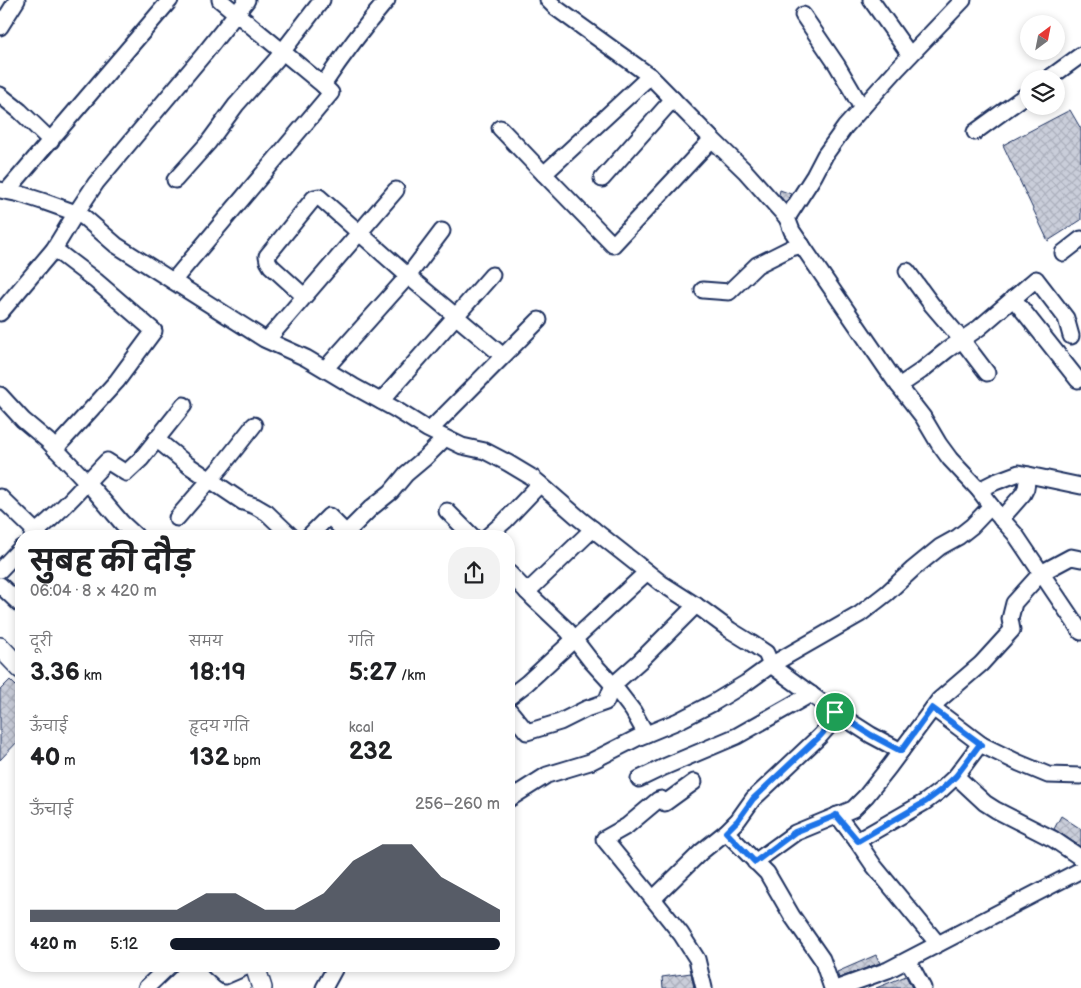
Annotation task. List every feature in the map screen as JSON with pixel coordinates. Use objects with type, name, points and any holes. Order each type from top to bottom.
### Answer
[{"type":"main road","points":[[0,647],[15,663]]},
{"type":"main road","points":[[257,972],[262,988]]},
{"type":"street","points":[[0,27],[17,0]]},
{"type":"street","points":[[170,0],[51,141],[4,191],[76,213],[85,218],[116,245],[267,340],[306,358],[444,438],[462,446],[485,451],[533,478],[580,519],[661,583],[766,653],[771,665],[835,712],[901,751]]},
{"type":"street","points":[[173,281],[331,93],[220,0]]},
{"type":"street","points":[[0,313],[54,249],[96,183],[247,0]]},
{"type":"street","points":[[175,180],[208,143],[236,105],[322,0]]},
{"type":"street","points":[[323,85],[355,40],[388,0]]},
{"type":"street","points":[[548,0],[556,8],[650,76],[745,171],[787,218],[792,231],[899,386],[923,417],[950,460],[979,490],[990,506],[1015,534],[1081,632]]},
{"type":"street","points":[[871,0],[910,55]]},
{"type":"street","points":[[787,218],[825,155],[845,127],[963,0]]},
{"type":"street","points":[[804,15],[837,65],[862,108]]},
{"type":"street","points":[[1060,70],[1081,55]]},
{"type":"street","points":[[544,174],[650,76]]},
{"type":"street","points":[[0,95],[20,111],[51,141]]},
{"type":"street","points":[[602,179],[673,99]]},
{"type":"street","points":[[975,132],[1020,100]]},
{"type":"street","points":[[500,128],[613,245],[712,139]]},
{"type":"street","points":[[267,340],[396,190]]},
{"type":"street","points":[[304,296],[271,266],[267,256],[316,197],[322,198],[408,276],[503,356]]},
{"type":"street","points":[[325,369],[408,276],[442,232]]},
{"type":"street","points":[[1064,253],[1081,238]]},
{"type":"street","points":[[703,290],[729,292],[757,266],[785,251],[802,245]]},
{"type":"street","points":[[54,249],[96,281],[154,332],[117,381],[55,449]]},
{"type":"street","points":[[907,271],[986,373]]},
{"type":"street","points":[[381,401],[492,274]]},
{"type":"street","points":[[899,386],[962,340],[1036,279],[1066,318],[1071,336]]},
{"type":"street","points":[[1013,298],[1078,380]]},
{"type":"street","points":[[430,430],[539,320]]},
{"type":"street","points":[[0,395],[87,482],[130,530]]},
{"type":"street","points":[[41,530],[107,461],[126,473],[141,459],[184,405]]},
{"type":"street","points":[[177,518],[254,425]]},
{"type":"street","points":[[351,530],[371,508],[391,492],[406,474],[444,438]]},
{"type":"street","points":[[156,439],[210,480],[243,502],[267,513],[285,530]]},
{"type":"street","points":[[979,490],[1019,473],[1081,486]]},
{"type":"street","points":[[1001,519],[1023,494],[1028,474]]},
{"type":"street","points":[[495,530],[540,484]]},
{"type":"street","points":[[0,498],[31,530]]},
{"type":"street","points":[[515,794],[547,775],[590,762],[646,734],[678,721],[746,684],[771,665],[860,614],[940,547],[958,537],[972,526],[990,506]]},
{"type":"street","points":[[447,511],[466,530]]},
{"type":"street","points":[[316,530],[329,516],[342,530]]},
{"type":"street","points":[[527,592],[593,529]]},
{"type":"street","points":[[0,570],[15,554]]},
{"type":"street","points":[[755,862],[795,832],[853,809],[866,796],[932,708],[953,687],[982,664],[1012,630],[1010,619],[1014,603],[1041,573],[1072,557],[1081,559]]},
{"type":"street","points":[[515,692],[648,572]]},
{"type":"street","points":[[515,579],[568,631],[633,711],[646,734]]},
{"type":"street","points":[[0,585],[15,599]]},
{"type":"street","points":[[515,717],[527,732],[560,722],[586,709],[606,702],[613,685],[640,662],[696,605]]},
{"type":"street","points":[[639,779],[737,736],[811,694]]},
{"type":"street","points":[[932,708],[982,745],[1019,763],[1048,775],[1081,776]]},
{"type":"street","points":[[653,898],[738,820],[753,799],[820,736],[834,720],[835,712]]},
{"type":"street","points":[[858,841],[925,802],[941,790],[956,776],[980,744],[982,745]]},
{"type":"street","points":[[956,776],[985,803],[1053,839],[1081,858]]},
{"type":"street","points":[[694,782],[665,803],[661,799],[658,800],[627,826],[604,839],[681,934],[697,959],[704,988]]},
{"type":"street","points":[[836,815],[858,841],[874,866],[938,944]]},
{"type":"street","points":[[726,832],[767,873],[792,916],[822,959],[832,988]]},
{"type":"street","points":[[838,988],[888,970],[1081,870]]},
{"type":"street","points":[[908,960],[923,988]]},
{"type":"street","points":[[146,988],[163,972]]},
{"type":"street","points":[[221,972],[225,976],[234,972]]},
{"type":"street","points":[[324,988],[333,972]]},
{"type":"building","points":[[1070,110],[1081,129],[1081,220],[1048,241],[1003,145],[1060,115],[1065,115],[1065,113]]},
{"type":"building","points":[[780,190],[791,194],[786,203],[779,195]]},
{"type":"building","points":[[10,680],[15,685],[15,744],[0,760],[0,690]]},
{"type":"building","points":[[1061,816],[1081,829],[1081,847],[1054,829]]},
{"type":"building","points":[[876,955],[880,963],[839,978],[837,972]]},
{"type":"building","points":[[691,973],[694,988],[663,988],[662,977]]},
{"type":"building","points":[[906,976],[912,988],[876,988]]},
{"type":"route","points":[[932,708],[982,745],[980,744],[956,776],[941,790],[925,802],[858,841],[836,815],[795,832],[755,862],[726,832],[738,820],[753,799],[820,736],[834,720],[835,712],[901,751],[932,708]]}]
